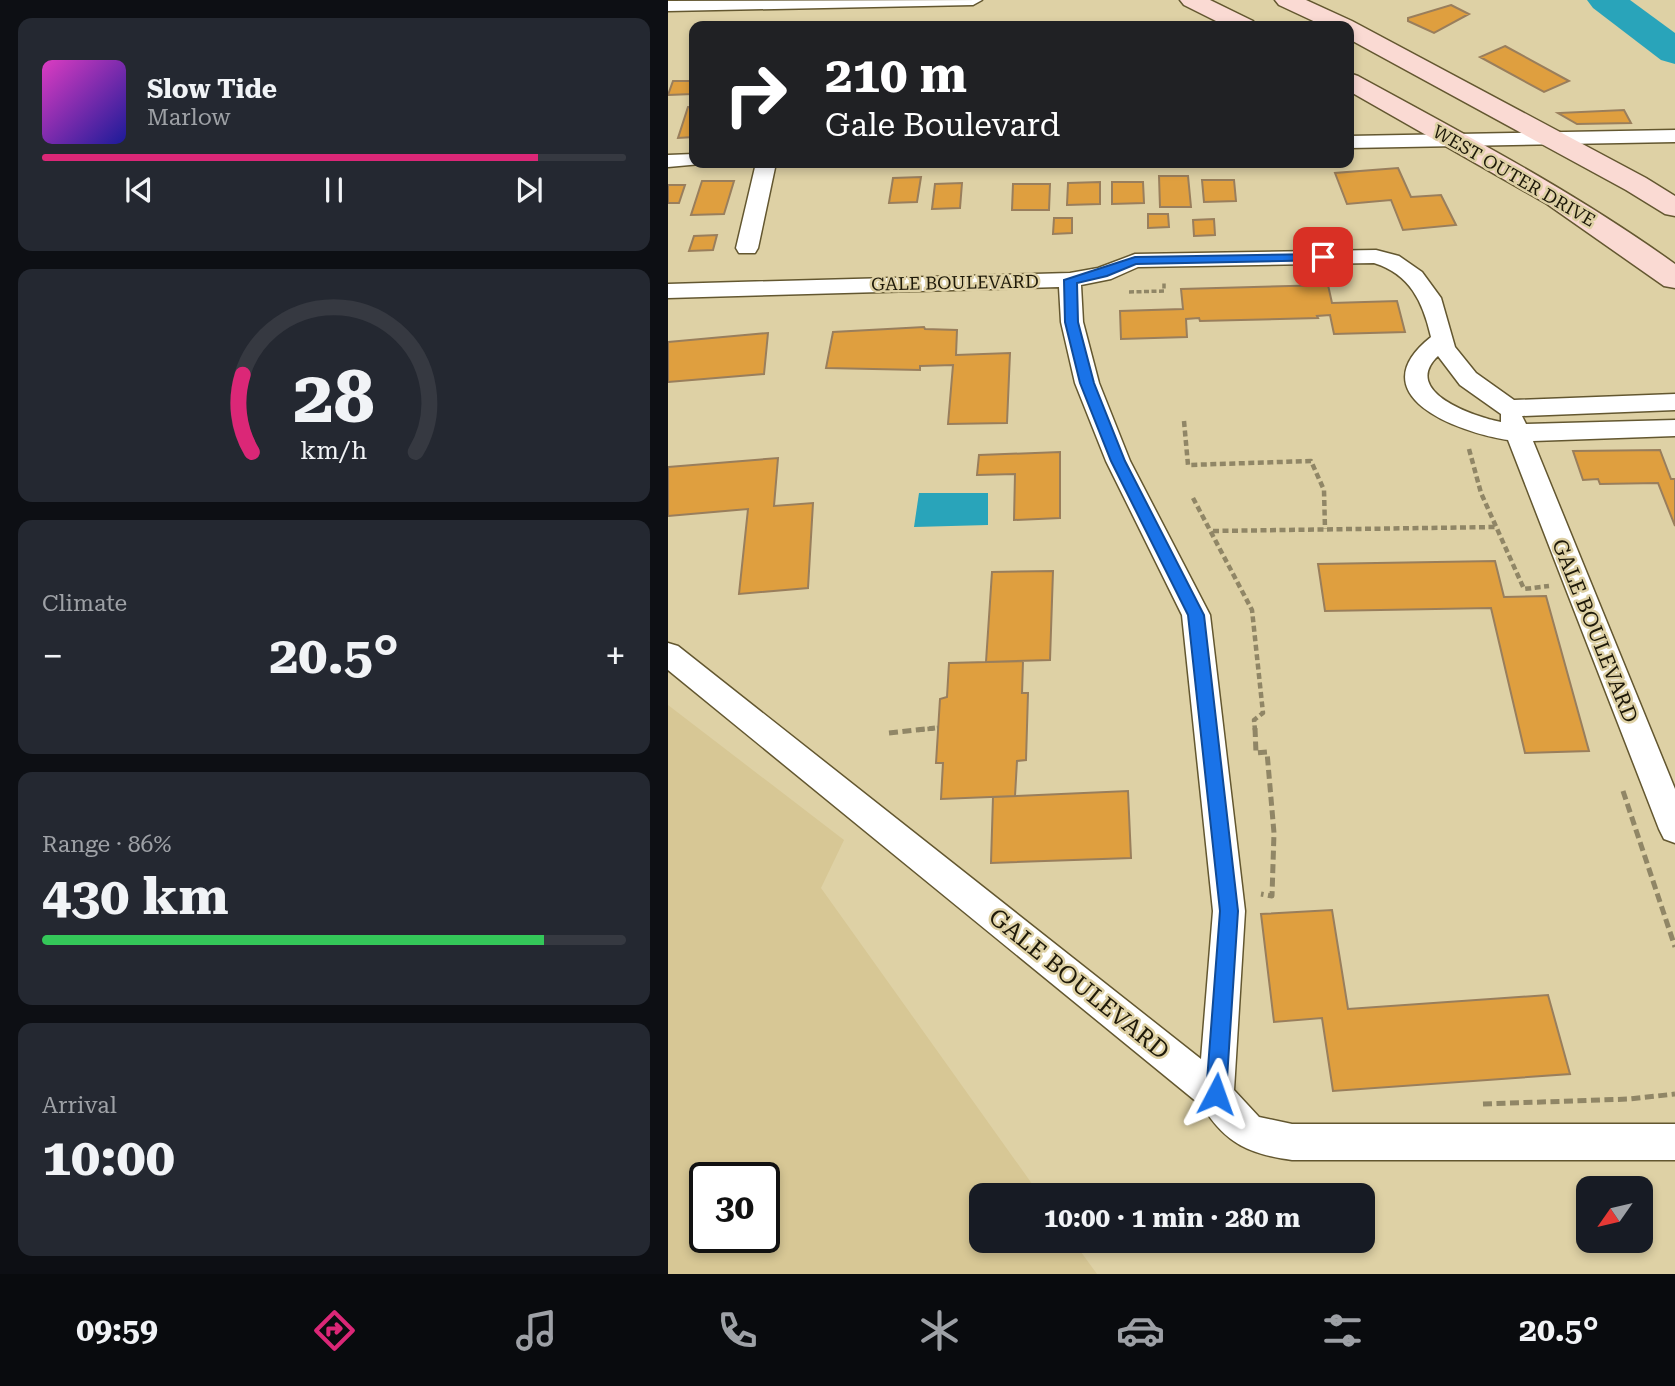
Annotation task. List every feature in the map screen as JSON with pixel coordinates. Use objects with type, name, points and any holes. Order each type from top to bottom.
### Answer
[{"type":"main road","points":[[1192,0],[1234,21]]},
{"type":"main road","points":[[1287,0],[1332,21]]},
{"type":"main road","points":[[1354,32],[1553,138],[1674,208]]},
{"type":"main road","name":"WEST OUTER DRIVE","points":[[1354,84],[1556,199],[1619,238],[1674,279]]},
{"type":"street","points":[[668,6],[817,11],[973,0]]},
{"type":"street","points":[[1354,142],[1674,136]]},
{"type":"street","points":[[668,161],[689,160]]},
{"type":"street","points":[[747,247],[765,168]]},
{"type":"street","name":"GALE BOULEVARD","points":[[668,291],[1070,280],[1103,274],[1135,261],[1376,256],[1400,265],[1425,289],[1436,308],[1444,348],[1468,379],[1512,420],[1674,829]]},
{"type":"street","points":[[1070,280],[1072,322],[1087,383],[1118,461],[1196,615],[1229,911],[1216,1094]]},
{"type":"street","points":[[1443,339],[1426,353],[1418,366],[1419,388],[1448,413],[1473,424],[1674,402]]},
{"type":"street","points":[[1512,420],[1674,428]]},
{"type":"street","name":"GALE BOULEVARD","points":[[668,654],[1216,1094],[1228,1115],[1244,1130],[1264,1138],[1292,1142],[1674,1142]]},
{"type":"path","points":[[1124,292],[1164,291],[1163,276]]},
{"type":"path","points":[[1184,421],[1188,465],[1311,461],[1324,490],[1325,529]]},
{"type":"path","points":[[1467,441],[1481,493],[1524,589],[1554,585]]},
{"type":"path","points":[[1193,498],[1213,531],[1252,610],[1263,713],[1254,720],[1256,753],[1267,752],[1274,833],[1272,896],[1254,893]]},
{"type":"path","points":[[1213,531],[1496,527]]},
{"type":"path","points":[[889,733],[938,728]]},
{"type":"path","points":[[1619,779],[1674,947]]},
{"type":"path","points":[[1480,1104],[1630,1099],[1674,1094]]},
{"type":"shaded area","points":[[668,705],[844,840],[821,888],[1031,1183],[969,1183],[969,1253],[1082,1253],[1097,1274],[668,1274]]},
{"type":"water","points":[[919,493],[988,493],[988,525],[914,527]]},
{"type":"building","points":[[1451,5],[1469,14],[1434,33],[1408,21],[1408,18]]},
{"type":"building","points":[[1505,46],[1569,81],[1544,92],[1480,57]]},
{"type":"building","points":[[673,81],[689,81],[689,94],[668,95]]},
{"type":"building","points":[[688,107],[689,107],[689,137],[678,138]]},
{"type":"building","points":[[1624,110],[1631,123],[1577,124],[1558,113]]},
{"type":"building","points":[[1398,168],[1411,197],[1441,195],[1456,225],[1403,230],[1391,200],[1347,204],[1335,173]]},
{"type":"building","points":[[1159,176],[1188,176],[1191,207],[1160,207]]},
{"type":"building","points":[[921,177],[917,202],[889,203],[893,178]]},
{"type":"building","points":[[1202,180],[1234,180],[1236,201],[1204,202]]},
{"type":"building","points":[[702,181],[734,181],[724,214],[691,215]]},
{"type":"building","points":[[1100,182],[1100,204],[1067,205],[1068,183]]},
{"type":"building","points":[[1112,182],[1143,182],[1144,203],[1112,204]]},
{"type":"building","points":[[962,183],[960,208],[932,209],[935,184]]},
{"type":"building","points":[[1013,184],[1050,184],[1049,210],[1012,210]]},
{"type":"building","points":[[668,185],[685,185],[679,203],[668,203]]},
{"type":"building","points":[[1148,214],[1168,214],[1169,227],[1148,228]]},
{"type":"building","points":[[1054,218],[1072,218],[1072,233],[1053,234]]},
{"type":"building","points":[[1214,219],[1215,235],[1194,236],[1193,220]]},
{"type":"building","points":[[717,235],[713,250],[689,251],[694,236]]},
{"type":"building","points":[[1328,285],[1332,303],[1397,301],[1405,332],[1334,334],[1330,315],[1317,316],[1318,318],[1200,321],[1199,318],[1186,319],[1187,337],[1121,339],[1120,311],[1183,309],[1181,289]]},
{"type":"building","points":[[924,327],[957,330],[956,355],[1010,353],[1007,423],[948,424],[953,365],[920,366],[920,370],[826,368],[833,332]]},
{"type":"building","points":[[768,333],[764,374],[668,382],[668,342]]},
{"type":"building","points":[[1660,450],[1671,479],[1675,479],[1675,526],[1658,483],[1600,484],[1598,479],[1583,480],[1573,451]]},
{"type":"building","points":[[1060,452],[1060,518],[1014,520],[1015,474],[977,475],[979,455]]},
{"type":"building","points":[[778,458],[774,506],[813,503],[808,588],[739,594],[748,509],[668,516],[668,467]]},
{"type":"building","points":[[1495,561],[1504,597],[1546,596],[1589,751],[1525,753],[1491,608],[1325,611],[1318,564]]},
{"type":"building","points":[[1053,571],[1050,660],[986,662],[992,572]]},
{"type":"building","points":[[1023,661],[1022,693],[1028,693],[1026,760],[1017,761],[1015,796],[941,799],[943,763],[936,763],[940,699],[947,697],[949,663]]},
{"type":"building","points":[[1128,791],[1131,858],[991,863],[993,797]]},
{"type":"building","points":[[1332,910],[1348,1009],[1548,995],[1570,1074],[1333,1091],[1322,1018],[1274,1022],[1261,914]]},
{"type":"waterway","points":[[1606,0],[1675,52]]},
{"type":"route","points":[[1216,1094],[1229,911],[1196,615],[1118,461],[1087,383],[1072,322],[1070,280],[1103,274],[1135,261],[1323,257]]}]
